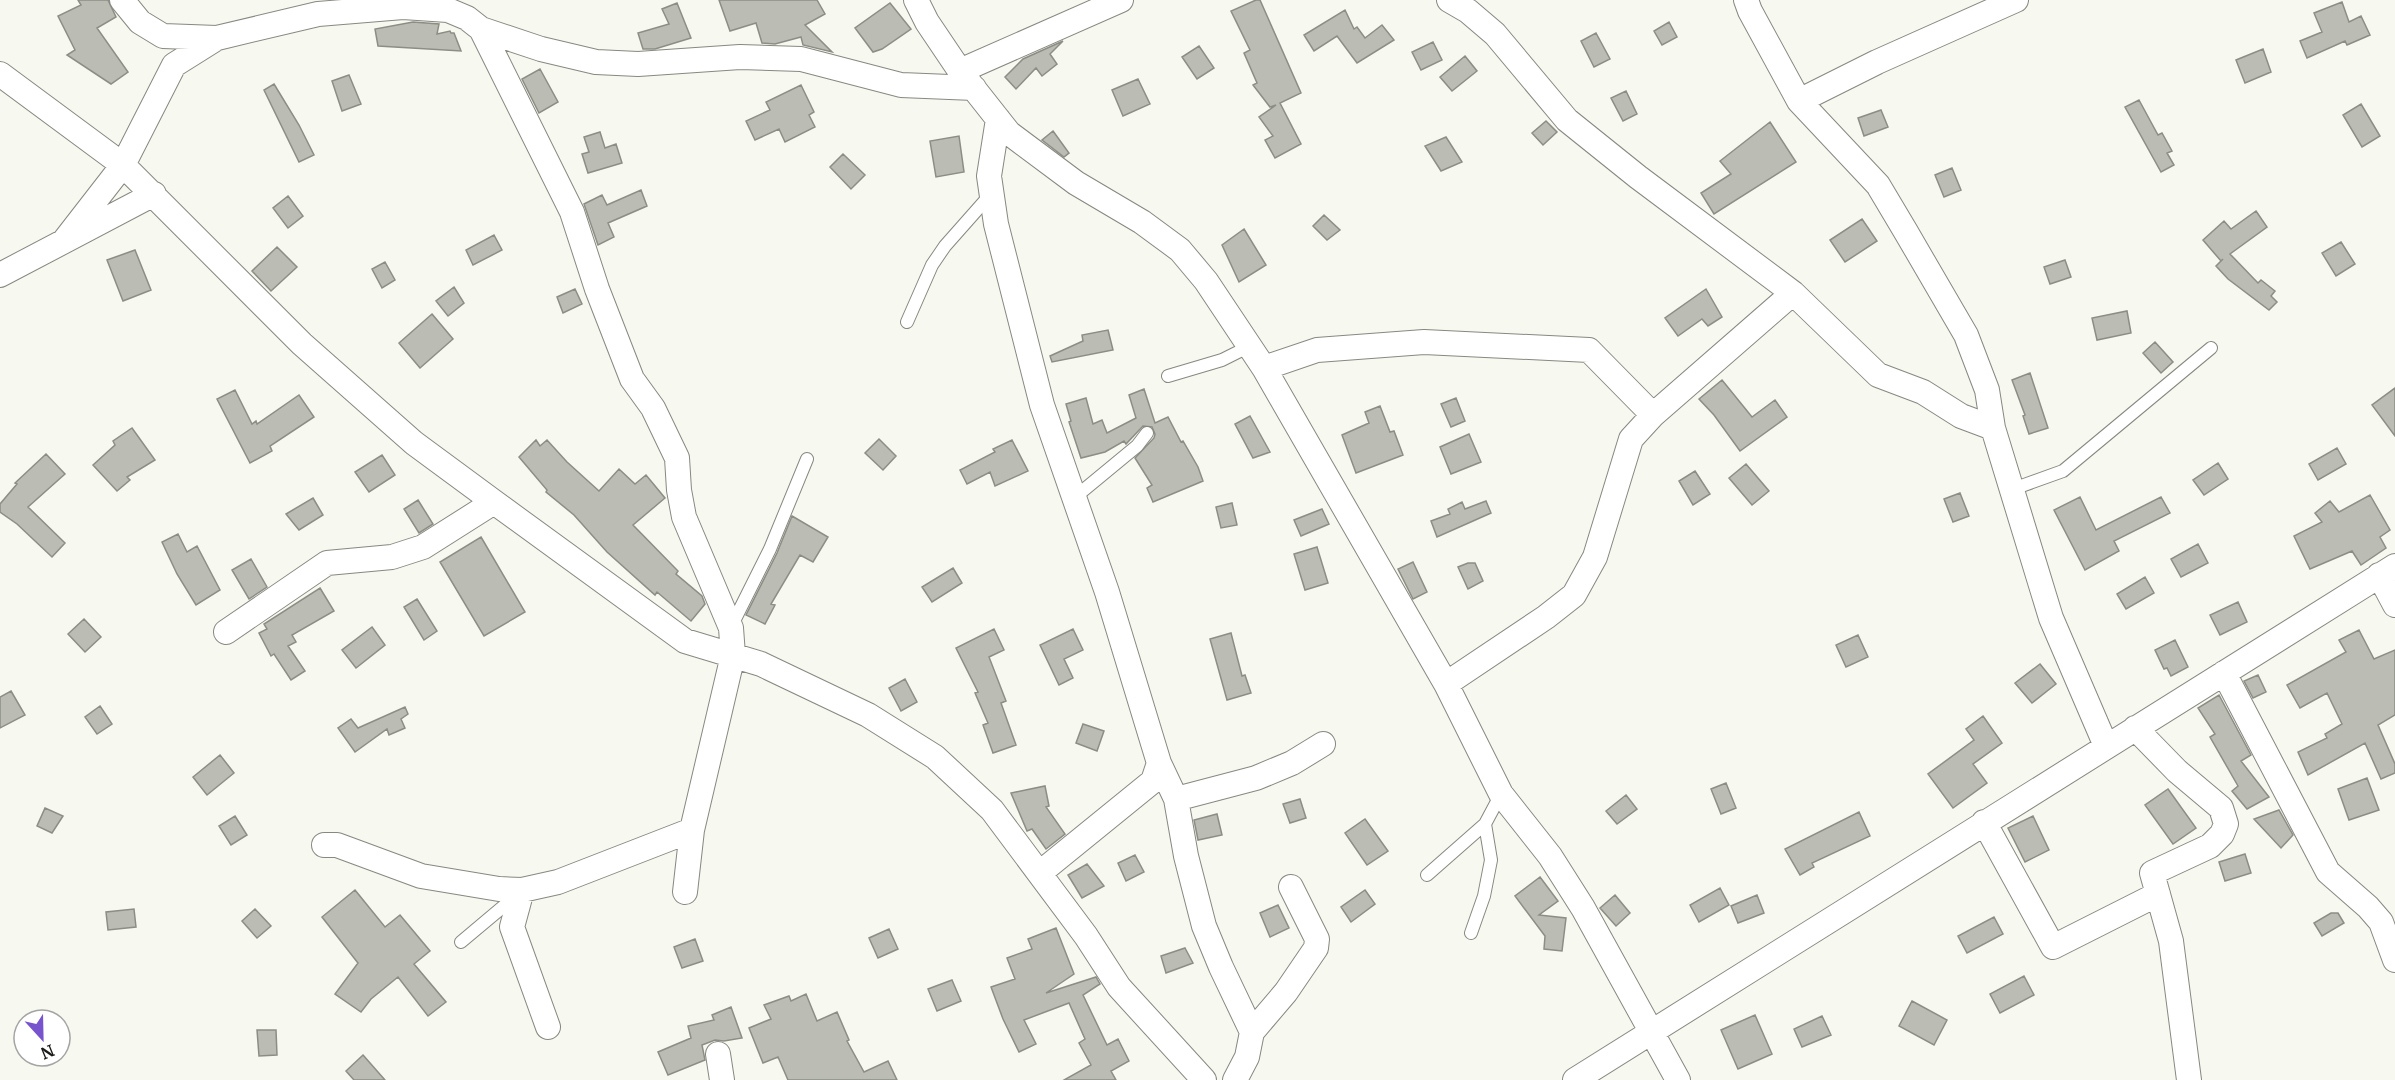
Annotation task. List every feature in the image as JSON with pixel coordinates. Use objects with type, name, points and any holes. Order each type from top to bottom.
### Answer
[{"type":"street","points":[[122,0],[140,22],[163,36],[217,38],[318,14],[447,5],[482,29],[541,49],[596,62],[638,64],[740,57],[801,59],[901,85],[967,80],[1121,0]]},
{"type":"street","points":[[916,0],[927,22],[967,80],[1009,133],[1076,183],[1142,222],[1180,250],[1206,281],[1264,368],[1446,684],[1501,794],[1550,856],[1578,899],[1678,1080]]},
{"type":"street","points":[[1449,0],[1468,11],[1495,34],[1567,120],[1638,177],[1793,293],[1878,375],[1923,392],[1961,416],[1993,428]]},
{"type":"street","points":[[1746,0],[1799,101],[1878,185],[1966,335],[1987,390],[1993,428],[2051,618],[2106,746]]},
{"type":"street","points":[[1799,101],[1877,62],[2016,0]]},
{"type":"street","points":[[482,29],[572,212],[597,289],[632,378],[653,408],[677,458],[684,517],[731,628],[733,655],[692,830],[685,892]]},
{"type":"street","points":[[64,241],[123,165],[174,65],[217,38]]},
{"type":"street","points":[[0,74],[123,165],[302,344],[414,443],[686,641],[760,664],[868,715],[935,757],[992,810],[1041,872],[1119,987],[1204,1080]]},
{"type":"street","points":[[998,119],[990,176],[996,224],[1042,405],[1107,592],[1159,764],[1176,799],[1186,856],[1204,926],[1251,1032]]},
{"type":"street","points":[[0,275],[154,194]]},
{"type":"street","points":[[1446,684],[1546,617],[1574,595],[1595,557],[1631,439],[1653,415],[1793,293]]},
{"type":"street","points":[[1264,368],[1317,350],[1424,342],[1589,350],[1653,415]]},
{"type":"street","points":[[226,632],[327,563],[392,557],[423,547],[494,501]]},
{"type":"street","points":[[1575,1080],[2387,570],[2395,605]]},
{"type":"street","points":[[2224,673],[2328,872],[2381,921],[2395,960]]},
{"type":"street","points":[[2135,728],[2177,771],[2221,808],[2226,824],[2222,834],[2210,846],[2152,873],[2171,941],[2189,1080]]},
{"type":"street","points":[[1176,799],[1256,778],[1292,763],[1323,744]]},
{"type":"street","points":[[1041,872],[1153,781],[1159,764]]},
{"type":"street","points":[[1984,822],[2053,947],[2158,894]]},
{"type":"street","points":[[324,845],[337,845],[421,876],[499,890],[522,890],[558,882],[692,830]]},
{"type":"street","points":[[1235,1080],[1246,1057],[1251,1032],[1286,992],[1316,948],[1317,939],[1291,887]]},
{"type":"street","points":[[522,890],[512,927],[548,1027]]},
{"type":"street","points":[[718,1054],[722,1080]]},
{"type":"lane","points":[[907,322],[932,265],[945,246],[992,193]]},
{"type":"lane","points":[[1168,376],[1222,360],[1250,346]]},
{"type":"lane","points":[[2013,489],[2063,471],[2211,348]]},
{"type":"lane","points":[[1074,498],[1137,446],[1147,433]]},
{"type":"lane","points":[[731,628],[770,549],[807,459]]},
{"type":"lane","points":[[1427,875],[1485,824],[1501,794]]},
{"type":"lane","points":[[1470,933],[1484,896],[1491,860],[1485,824]]},
{"type":"lane","points":[[461,942],[522,890]]},
{"type":"building","points":[[78,0],[108,0],[116,17],[97,28],[128,72],[111,84],[67,55],[75,50],[58,16],[81,5]]},
{"type":"building","points":[[719,0],[817,0],[825,14],[805,25],[832,52],[803,45],[801,37],[775,44],[762,43],[756,23],[730,31]]},
{"type":"building","points":[[1260,0],[1301,93],[1280,103],[1301,144],[1275,158],[1265,140],[1273,136],[1259,117],[1276,105],[1270,107],[1253,85],[1257,83],[1244,53],[1250,50],[1231,11]]},
{"type":"building","points":[[2342,2],[2349,22],[2361,16],[2370,35],[2347,45],[2345,41],[2307,58],[2300,41],[2322,32],[2314,13]]},
{"type":"building","points":[[677,3],[691,38],[655,49],[643,49],[638,33],[669,24],[662,9]]},
{"type":"building","points":[[890,3],[911,29],[882,49],[873,52],[855,28]]},
{"type":"building","points":[[1345,10],[1354,29],[1357,27],[1365,38],[1382,25],[1394,40],[1357,63],[1337,36],[1314,51],[1304,35]]},
{"type":"building","points":[[413,22],[439,24],[437,34],[450,31],[454,33],[461,51],[378,46],[375,29]]},
{"type":"building","points":[[1669,22],[1677,37],[1662,45],[1654,31]]},
{"type":"building","points":[[1596,33],[1610,59],[1594,67],[1581,41]]},
{"type":"building","points":[[1063,41],[1050,54],[1057,64],[1042,76],[1036,68],[1016,89],[1005,77],[1023,59]]},
{"type":"building","points":[[1433,42],[1442,60],[1421,70],[1412,52]]},
{"type":"building","points":[[1199,46],[1214,68],[1197,79],[1182,57]]},
{"type":"building","points":[[2263,49],[2271,72],[2245,83],[2236,60]]},
{"type":"building","points":[[1465,56],[1477,71],[1452,91],[1440,77]]},
{"type":"building","points":[[540,69],[558,102],[539,113],[522,79]]},
{"type":"building","points":[[349,75],[361,104],[342,111],[332,81]]},
{"type":"building","points":[[1138,79],[1150,104],[1123,116],[1112,90]]},
{"type":"building","points":[[274,84],[314,155],[299,162],[264,90]]},
{"type":"building","points":[[801,85],[814,112],[809,115],[815,127],[785,142],[779,129],[755,140],[746,121],[770,110],[766,102]]},
{"type":"building","points":[[1626,91],[1637,114],[1623,121],[1611,98]]},
{"type":"building","points":[[2139,100],[2158,135],[2162,133],[2172,151],[2167,153],[2174,165],[2161,172],[2125,107]]},
{"type":"building","points":[[2361,104],[2380,136],[2362,147],[2343,115]]},
{"type":"building","points":[[1881,110],[1888,127],[1864,136],[1858,118]]},
{"type":"building","points":[[1546,121],[1557,132],[1543,145],[1532,133]]},
{"type":"building","points":[[1770,122],[1796,162],[1714,214],[1701,193],[1731,174],[1720,161]]},
{"type":"building","points":[[1053,131],[1069,153],[1064,157],[1042,140]]},
{"type":"building","points":[[600,132],[605,148],[616,144],[622,163],[588,173],[582,154],[589,152],[584,137]]},
{"type":"building","points":[[959,136],[964,172],[936,177],[930,141]]},
{"type":"building","points":[[1446,137],[1462,162],[1441,171],[1425,146]]},
{"type":"building","points":[[843,154],[865,175],[851,189],[830,167]]},
{"type":"building","points":[[1952,168],[1961,190],[1944,197],[1935,175]]},
{"type":"building","points":[[641,190],[647,206],[608,223],[614,237],[598,245],[584,204],[602,195],[607,205]]},
{"type":"building","points":[[288,196],[303,216],[288,228],[273,208]]},
{"type":"building","points":[[2256,211],[2267,227],[2230,254],[2258,283],[2261,280],[2275,291],[2271,296],[2277,302],[2269,310],[2228,279],[2216,266],[2221,261],[2203,240],[2224,221],[2231,229]]},
{"type":"building","points":[[1324,215],[1340,230],[1327,240],[1313,226]]},
{"type":"building","points":[[1862,219],[1877,241],[1845,262],[1830,240]]},
{"type":"building","points":[[1244,229],[1266,265],[1239,282],[1222,245]]},
{"type":"building","points":[[494,235],[502,250],[473,265],[466,250]]},
{"type":"building","points":[[2341,242],[2355,264],[2336,276],[2322,253]]},
{"type":"building","points":[[277,247],[297,267],[271,291],[252,271]]},
{"type":"building","points":[[135,250],[151,290],[123,301],[107,260]]},
{"type":"building","points":[[2065,260],[2071,277],[2050,284],[2044,267]]},
{"type":"building","points":[[385,262],[395,280],[382,288],[372,269]]},
{"type":"building","points":[[454,287],[464,303],[448,316],[436,301]]},
{"type":"building","points":[[575,289],[582,304],[563,313],[557,297]]},
{"type":"building","points":[[1706,289],[1722,317],[1708,326],[1702,319],[1678,336],[1665,318]]},
{"type":"building","points":[[2127,311],[2131,333],[2097,340],[2092,318]]},
{"type":"building","points":[[432,314],[453,339],[420,368],[399,343]]},
{"type":"building","points":[[1108,330],[1113,350],[1052,362],[1050,356],[1083,341],[1082,335]]},
{"type":"building","points":[[2155,342],[2173,362],[2161,373],[2143,353]]},
{"type":"building","points":[[2030,373],[2048,428],[2029,434],[2023,416],[2025,415],[2012,380]]},
{"type":"building","points":[[1722,380],[1752,417],[1775,400],[1787,417],[1740,451],[1714,415],[1699,399]]},
{"type":"building","points":[[2395,388],[2395,436],[2372,405]]},
{"type":"building","points":[[1144,389],[1155,423],[1168,417],[1198,467],[1203,481],[1153,502],[1147,488],[1152,485],[1135,458],[1154,438],[1152,427],[1143,426],[1126,444],[1124,441],[1105,452],[1081,458],[1069,422],[1071,421],[1066,404],[1086,398],[1093,424],[1102,420],[1107,433],[1136,418],[1129,395]]},
{"type":"building","points":[[235,390],[252,424],[256,421],[257,424],[299,395],[314,417],[270,446],[272,451],[250,463],[217,399]]},
{"type":"building","points":[[1456,398],[1465,421],[1451,427],[1441,404]]},
{"type":"building","points":[[1380,406],[1390,432],[1394,431],[1403,455],[1356,473],[1342,435],[1369,423],[1365,412]]},
{"type":"building","points":[[1250,416],[1270,452],[1253,458],[1235,424]]},
{"type":"building","points":[[132,428],[155,460],[127,477],[130,480],[117,491],[93,465],[115,445],[113,441]]},
{"type":"building","points":[[1469,434],[1481,462],[1451,474],[1440,447]]},
{"type":"building","points":[[879,439],[896,456],[883,470],[865,453]]},
{"type":"building","points":[[536,440],[540,446],[547,440],[599,491],[619,469],[635,484],[646,475],[665,498],[633,525],[678,571],[676,574],[702,596],[705,604],[691,621],[657,592],[655,595],[607,552],[574,515],[546,492],[547,490],[519,457]]},
{"type":"building","points":[[1012,440],[1028,471],[995,486],[990,472],[967,484],[960,470],[995,452],[993,449]]},
{"type":"building","points":[[2337,448],[2346,464],[2318,480],[2309,464]]},
{"type":"building","points":[[46,454],[65,474],[28,507],[65,543],[52,557],[17,524],[0,512],[0,504],[17,484],[15,483]]},
{"type":"building","points":[[382,455],[395,475],[369,492],[355,472]]},
{"type":"building","points":[[2218,463],[2228,479],[2204,495],[2193,480]]},
{"type":"building","points":[[1746,464],[1769,491],[1752,505],[1729,478]]},
{"type":"building","points":[[1695,471],[1710,494],[1693,505],[1679,481]]},
{"type":"building","points":[[1960,493],[1969,516],[1953,522],[1944,499]]},
{"type":"building","points":[[2370,495],[2390,530],[2380,537],[2386,548],[2361,565],[2352,551],[2310,569],[2294,536],[2322,522],[2315,513],[2330,501],[2339,512]]},
{"type":"building","points":[[2080,497],[2096,530],[2161,497],[2170,513],[2114,541],[2119,551],[2085,570],[2054,510]]},
{"type":"building","points":[[313,498],[323,515],[299,530],[286,514]]},
{"type":"building","points":[[418,500],[433,524],[419,533],[404,509]]},
{"type":"building","points":[[1486,501],[1491,513],[1437,537],[1431,521],[1450,514],[1448,509],[1462,502],[1465,509]]},
{"type":"building","points":[[1232,503],[1237,525],[1221,528],[1216,507]]},
{"type":"building","points":[[1322,509],[1329,524],[1301,536],[1294,520]]},
{"type":"building","points":[[792,516],[828,537],[813,562],[800,555],[771,604],[775,605],[765,624],[746,615],[777,553]]},
{"type":"building","points":[[178,534],[187,552],[197,546],[220,590],[196,605],[177,574],[162,542]]},
{"type":"building","points":[[481,537],[525,612],[484,636],[440,562]]},
{"type":"building","points":[[2198,544],[2208,563],[2181,577],[2171,559]]},
{"type":"building","points":[[1317,547],[1328,583],[1305,590],[1294,554]]},
{"type":"building","points":[[251,559],[267,587],[249,599],[232,570]]},
{"type":"building","points":[[1413,562],[1427,592],[1413,599],[1398,569]]},
{"type":"building","points":[[1475,563],[1483,581],[1468,589],[1458,567]]},
{"type":"building","points":[[953,568],[962,583],[932,602],[922,587]]},
{"type":"building","points":[[2145,577],[2154,593],[2126,609],[2117,594]]},
{"type":"building","points":[[320,588],[334,611],[292,635],[296,642],[288,646],[305,671],[291,680],[274,654],[271,656],[259,633],[267,629],[264,624]]},
{"type":"building","points":[[417,599],[437,631],[424,640],[404,607]]},
{"type":"building","points":[[2238,602],[2247,622],[2220,635],[2210,615]]},
{"type":"building","points":[[84,619],[101,637],[85,652],[68,634]]},
{"type":"building","points":[[372,627],[385,645],[356,668],[342,650]]},
{"type":"building","points":[[994,629],[1004,650],[989,657],[1006,701],[1001,703],[1016,745],[993,753],[983,725],[988,723],[975,693],[978,692],[956,648]]},
{"type":"building","points":[[1073,629],[1083,650],[1064,659],[1073,678],[1059,685],[1040,645]]},
{"type":"building","points":[[2359,630],[2374,659],[2395,650],[2395,715],[2378,725],[2395,764],[2395,773],[2381,779],[2365,743],[2308,775],[2298,752],[2327,738],[2325,734],[2342,724],[2327,693],[2300,708],[2287,685],[2346,652],[2339,640]]},
{"type":"building","points":[[1231,633],[1242,676],[1245,675],[1251,693],[1227,700],[1210,639]]},
{"type":"building","points":[[1858,635],[1868,657],[1846,667],[1836,645]]},
{"type":"building","points":[[2175,640],[2188,667],[2171,676],[2167,668],[2164,669],[2155,650]]},
{"type":"building","points":[[2040,664],[2056,684],[2032,703],[2015,683]]},
{"type":"building","points":[[2258,675],[2266,692],[2253,698],[2244,681]]},
{"type":"building","points":[[905,679],[917,702],[901,711],[889,688]]},
{"type":"building","points":[[11,691],[25,715],[0,728],[0,697]]},
{"type":"building","points":[[2219,695],[2251,755],[2241,761],[2269,797],[2247,809],[2232,791],[2238,786],[2210,737],[2215,734],[2198,708]]},
{"type":"building","points":[[100,706],[112,724],[97,734],[85,717]]},
{"type":"building","points":[[405,707],[408,714],[401,719],[405,728],[389,735],[387,729],[355,752],[338,728],[351,719],[358,728]]},
{"type":"building","points":[[1983,716],[2002,743],[1973,764],[1987,783],[1953,808],[1928,774],[1974,740],[1966,729]]},
{"type":"building","points":[[1083,724],[1104,731],[1097,751],[1076,743]]},
{"type":"building","points":[[220,755],[234,773],[207,795],[193,777]]},
{"type":"building","points":[[2367,778],[2379,810],[2349,820],[2338,789]]},
{"type":"building","points":[[1726,783],[1736,808],[1721,814],[1711,789]]},
{"type":"building","points":[[1045,786],[1049,806],[1046,807],[1065,834],[1046,849],[1032,829],[1027,831],[1011,793]]},
{"type":"building","points":[[2168,789],[2196,828],[2173,844],[2145,805]]},
{"type":"building","points":[[1626,795],[1637,809],[1617,824],[1606,811]]},
{"type":"building","points":[[1300,799],[1306,818],[1290,823],[1283,804]]},
{"type":"building","points":[[45,808],[63,816],[52,833],[37,826]]},
{"type":"building","points":[[2279,810],[2293,835],[2281,848],[2254,819]]},
{"type":"building","points":[[1859,812],[1870,836],[1812,863],[1814,867],[1800,875],[1785,849]]},
{"type":"building","points":[[1217,814],[1222,835],[1198,840],[1194,820]]},
{"type":"building","points":[[235,816],[247,835],[231,845],[219,826]]},
{"type":"building","points":[[2033,816],[2049,850],[2025,862],[2008,828]]},
{"type":"building","points":[[1365,819],[1388,851],[1367,865],[1345,833]]},
{"type":"building","points":[[2245,854],[2251,873],[2225,881],[2219,862]]},
{"type":"building","points":[[1135,855],[1144,872],[1126,881],[1118,863]]},
{"type":"building","points":[[1087,864],[1104,886],[1082,898],[1068,875]]},
{"type":"building","points":[[1540,877],[1558,901],[1539,915],[1566,918],[1562,951],[1544,949],[1545,936],[1515,896]]},
{"type":"building","points":[[1720,888],[1729,905],[1699,922],[1690,905]]},
{"type":"building","points":[[355,890],[385,927],[400,915],[430,951],[414,964],[446,1002],[428,1016],[398,977],[371,999],[361,1012],[335,994],[358,963],[322,917]]},
{"type":"building","points":[[1365,890],[1375,904],[1351,922],[1341,907]]},
{"type":"building","points":[[1615,895],[1630,913],[1616,926],[1600,908]]},
{"type":"building","points":[[1757,895],[1764,913],[1738,923],[1731,906]]},
{"type":"building","points":[[1278,905],[1289,928],[1270,937],[1260,913]]},
{"type":"building","points":[[134,909],[136,927],[108,930],[106,912]]},
{"type":"building","points":[[255,909],[271,926],[257,938],[242,921]]},
{"type":"building","points":[[2331,913],[2338,913],[2344,923],[2322,936],[2314,923]]},
{"type":"building","points":[[1994,917],[2003,934],[1967,953],[1958,936]]},
{"type":"building","points":[[1056,928],[1074,974],[1046,993],[1096,977],[1100,984],[1083,995],[1107,1045],[1118,1039],[1129,1061],[1111,1071],[1116,1080],[1064,1080],[1091,1065],[1079,1043],[1085,1039],[1069,1003],[1024,1020],[1036,1044],[1019,1052],[1003,1019],[991,987],[1015,979],[1007,958],[1032,949],[1028,939]]},
{"type":"building","points":[[889,929],[898,949],[878,958],[869,938]]},
{"type":"building","points":[[695,939],[703,961],[682,968],[674,947]]},
{"type":"building","points":[[1185,948],[1193,963],[1166,973],[1161,956]]},
{"type":"building","points":[[2024,976],[2034,995],[2000,1013],[1990,994]]},
{"type":"building","points":[[952,980],[961,1001],[937,1011],[928,989]]},
{"type":"building","points":[[806,994],[817,1021],[837,1012],[849,1040],[847,1041],[864,1072],[888,1061],[897,1080],[788,1080],[778,1057],[763,1063],[749,1028],[771,1019],[764,1005],[789,996],[791,1001]]},
{"type":"building","points":[[1912,1001],[1947,1020],[1934,1045],[1899,1026]]},
{"type":"building","points":[[731,1007],[742,1038],[715,1040],[702,1045],[705,1060],[668,1075],[658,1052],[691,1038],[688,1026],[714,1020],[712,1015]]},
{"type":"building","points":[[1755,1015],[1772,1054],[1738,1069],[1721,1030]]},
{"type":"building","points":[[1822,1016],[1831,1035],[1802,1047],[1794,1029]]},
{"type":"building","points":[[257,1030],[276,1030],[277,1055],[259,1056]]},
{"type":"building","points":[[363,1055],[385,1080],[354,1080],[346,1071]]}]
